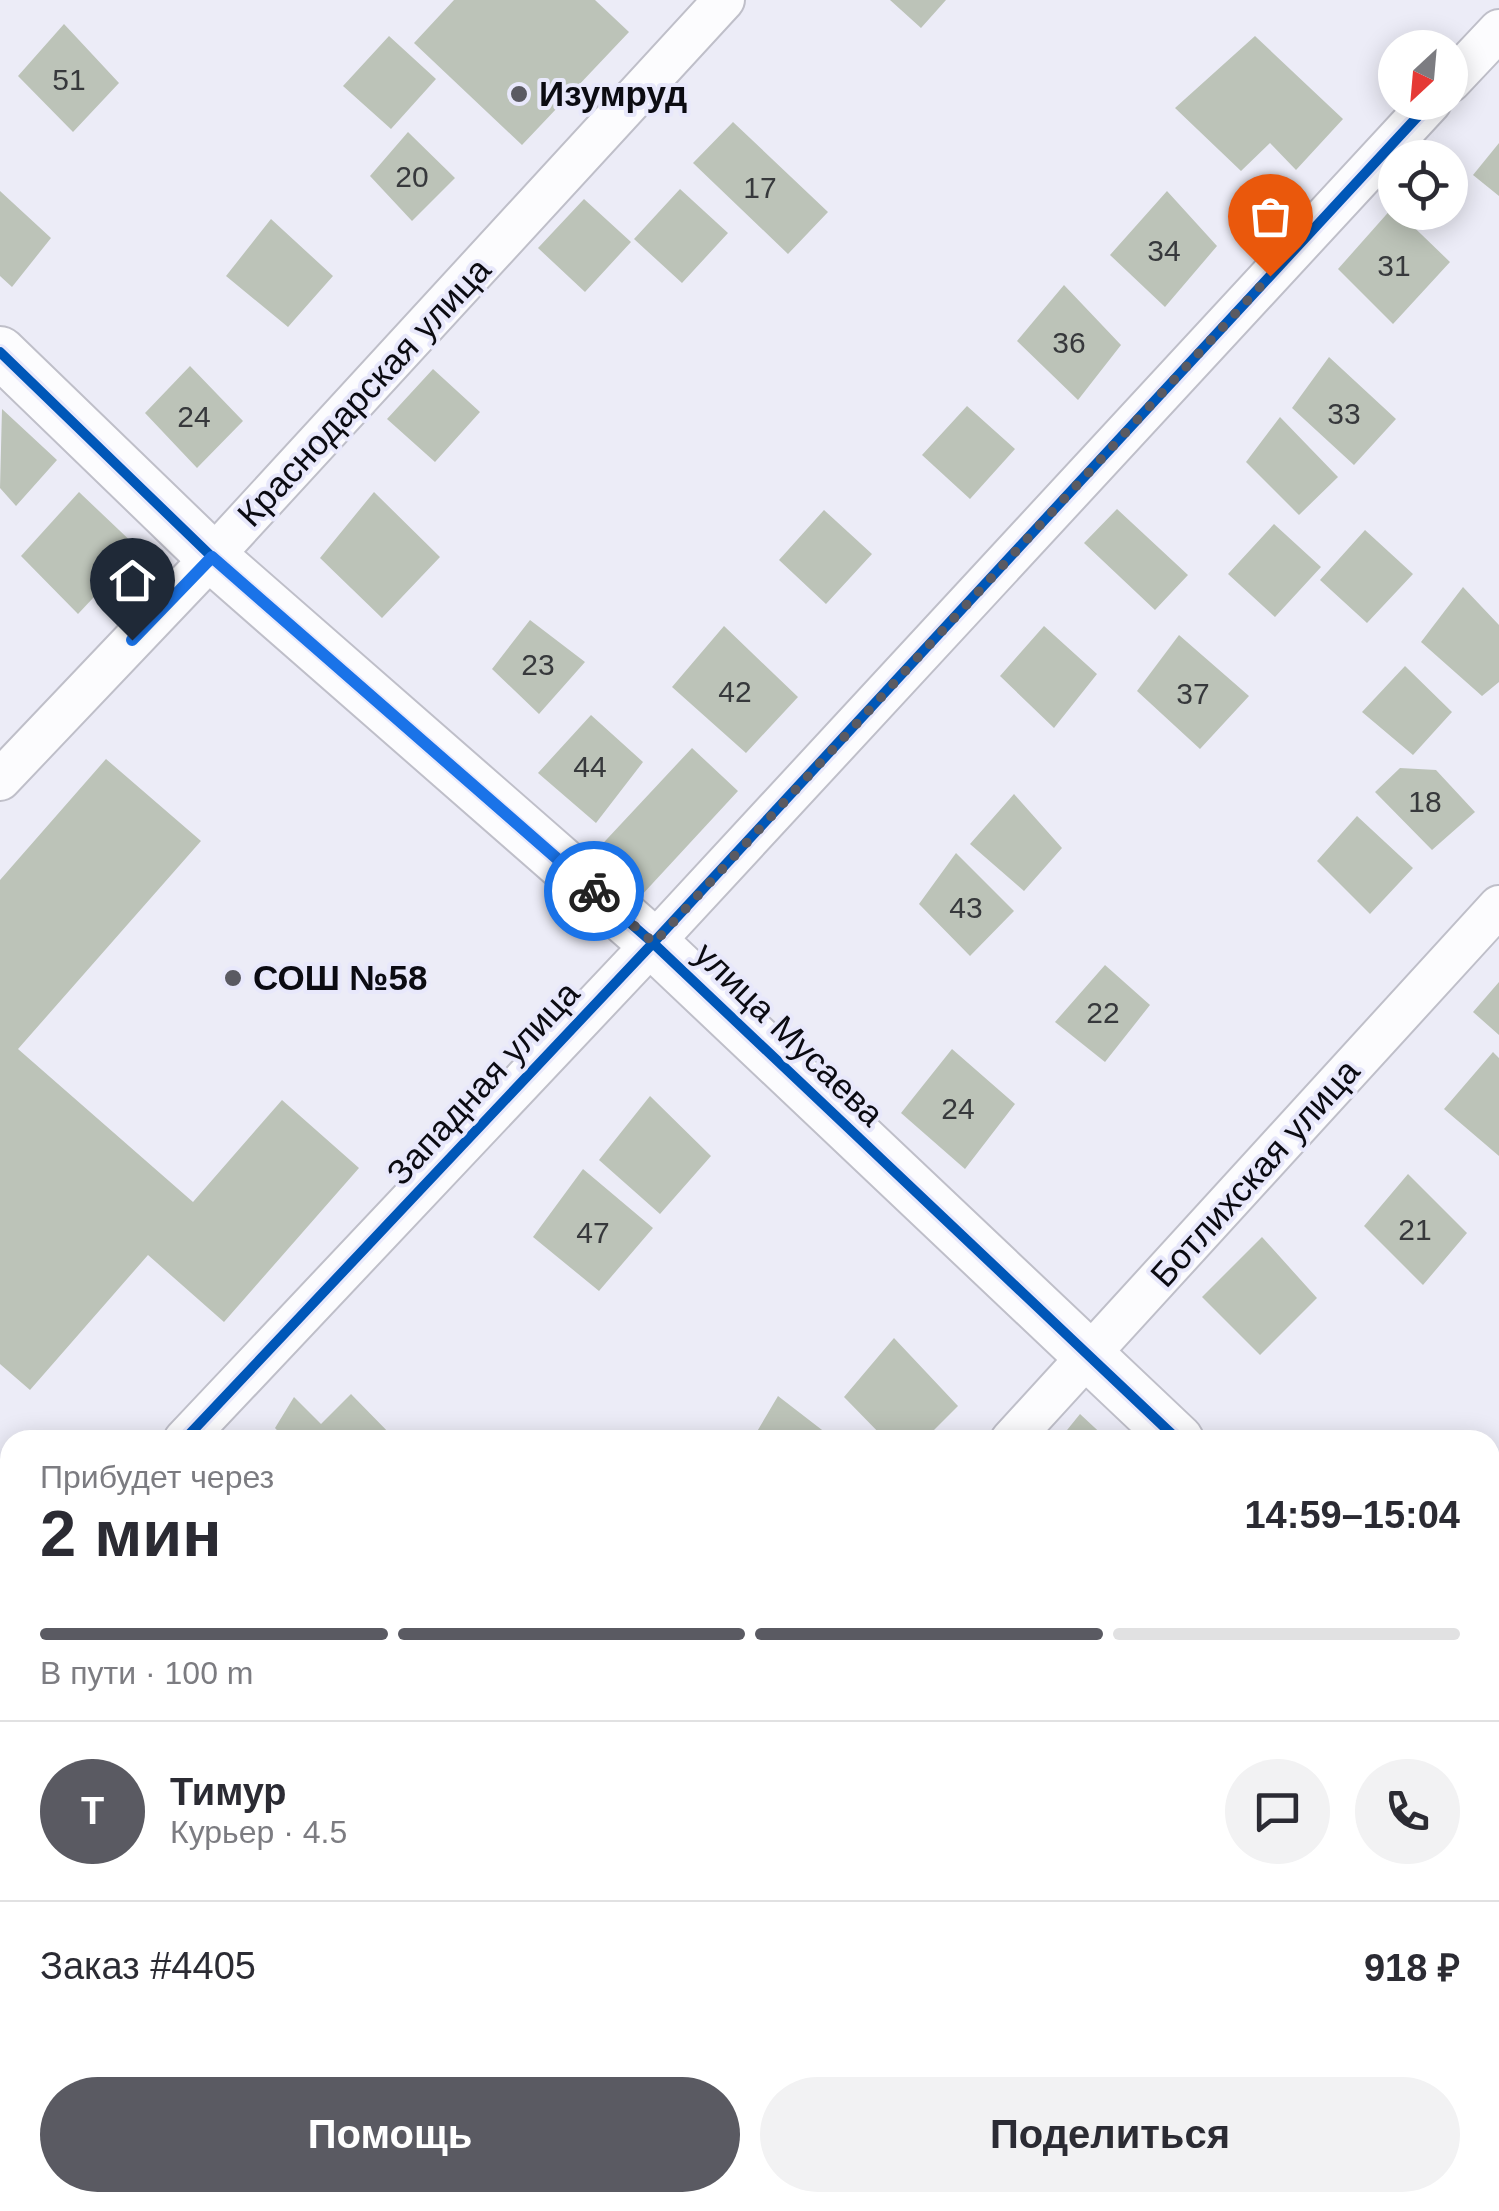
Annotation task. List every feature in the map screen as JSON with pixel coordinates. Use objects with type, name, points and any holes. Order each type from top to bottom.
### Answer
[{"type":"street","name":"Краснодарская улица","points":[[0,780],[212,557],[724,0]]},
{"type":"street","points":[[1468,63],[1499,30]]},
{"type":"street","name":"Западная улица","points":[[193,1430],[654,943],[1415,120]]},
{"type":"street","name":"улица Мусаева","points":[[0,352],[212,557],[654,943],[1167,1430]]},
{"type":"street","name":"Ботлихская улица","points":[[1020,1430],[1499,906]]},
{"type":"building","name":"Изумруд","points":[[454,0],[595,0],[629,32],[522,145],[414,43]]},
{"type":"building","points":[[890,0],[946,0],[921,28]]},
{"type":"building","points":[[64,24],[119,83],[73,132],[18,76]]},
{"type":"building","points":[[389,36],[436,79],[391,129],[343,86]]},
{"type":"building","points":[[1255,36],[1343,119],[1296,170],[1270,143],[1241,171],[1175,108]]},
{"type":"building","points":[[733,122],[828,212],[788,254],[693,163]]},
{"type":"building","points":[[408,132],[455,178],[412,221],[370,176]]},
{"type":"building","points":[[1499,143],[1499,196],[1473,175]]},
{"type":"building","points":[[680,189],[728,233],[682,283],[634,239]]},
{"type":"building","points":[[0,191],[51,238],[12,287],[0,276]]},
{"type":"building","points":[[1167,191],[1217,246],[1165,307],[1110,255]]},
{"type":"building","points":[[584,199],[631,242],[585,292],[538,248]]},
{"type":"building","points":[[271,219],[333,276],[288,327],[226,276]]},
{"type":"building","points":[[1378,224],[1378,230],[1417,230],[1450,262],[1393,324],[1338,269]]},
{"type":"building","points":[[1064,285],[1121,345],[1078,400],[1017,341]]},
{"type":"building","points":[[1329,357],[1396,419],[1354,465],[1292,408]]},
{"type":"building","points":[[190,366],[243,421],[197,468],[145,413]]},
{"type":"building","points":[[433,369],[480,412],[435,462],[387,419]]},
{"type":"building","points":[[967,406],[1015,449],[970,499],[922,455]]},
{"type":"building","points":[[2,409],[57,460],[16,506],[0,488]]},
{"type":"building","points":[[1280,417],[1338,477],[1299,515],[1246,462]]},
{"type":"building","points":[[79,492],[139,549],[78,614],[21,556]]},
{"type":"building","points":[[374,492],[440,557],[382,618],[320,558]]},
{"type":"building","points":[[1117,509],[1188,575],[1155,610],[1084,543]]},
{"type":"building","points":[[824,510],[872,554],[826,604],[779,560]]},
{"type":"building","points":[[1274,524],[1321,567],[1275,617],[1228,574]]},
{"type":"building","points":[[1365,530],[1413,574],[1367,623],[1320,580]]},
{"type":"building","points":[[1463,587],[1499,625],[1499,682],[1482,696],[1421,642]]},
{"type":"building","points":[[530,620],[585,662],[539,714],[492,669]]},
{"type":"building","points":[[724,626],[798,697],[746,753],[672,687]]},
{"type":"building","points":[[1044,626],[1097,674],[1054,728],[1000,676]]},
{"type":"building","points":[[1179,635],[1249,696],[1200,749],[1137,691]]},
{"type":"building","points":[[1405,666],[1452,712],[1413,755],[1362,712]]},
{"type":"building","points":[[591,715],[643,762],[596,823],[538,773]]},
{"type":"building","points":[[692,748],[738,791],[640,897],[593,854]]},
{"type":"building","points":[[106,759],[201,841],[18,1049],[193,1202],[282,1100],[359,1168],[224,1322],[148,1255],[30,1390],[0,1364],[0,880]]},
{"type":"building","points":[[1400,768],[1436,770],[1475,812],[1432,850],[1375,792]]},
{"type":"building","points":[[1014,794],[1062,848],[1024,891],[970,844]]},
{"type":"building","points":[[1357,816],[1413,868],[1370,914],[1317,861]]},
{"type":"building","points":[[956,853],[1014,911],[970,956],[919,904]]},
{"type":"building","points":[[1105,965],[1150,1005],[1105,1062],[1055,1022]]},
{"type":"building","points":[[1499,982],[1499,1035],[1473,1012]]},
{"type":"building","points":[[952,1049],[1015,1104],[965,1169],[901,1113]]},
{"type":"building","points":[[1493,1052],[1499,1058],[1499,1156],[1444,1109]]},
{"type":"building","points":[[650,1096],[711,1156],[660,1214],[599,1160]]},
{"type":"building","points":[[583,1169],[653,1228],[599,1291],[533,1237]]},
{"type":"building","points":[[1408,1174],[1467,1233],[1423,1285],[1364,1226]]},
{"type":"building","points":[[1262,1237],[1317,1298],[1260,1355],[1202,1297]]},
{"type":"building","points":[[894,1338],[958,1406],[934,1430],[876,1430],[844,1397]]},
{"type":"building","points":[[351,1394],[386,1430],[275,1428],[294,1397],[321,1424]]},
{"type":"building","points":[[778,1396],[822,1430],[758,1430]]},
{"type":"building","points":[[1080,1414],[1097,1430],[1067,1430]]},
{"type":"cycle path","points":[[193,1430],[653,943],[1414,120]]},
{"type":"cycle path","points":[[0,352],[212,557],[653,943],[1167,1430]]},
{"type":"way so far","points":[[594,891],[654,943],[1270,276]]},
{"type":"place","name":"Изумруд","points":[[519,94]]},
{"type":"place","name":"СОШ №58","points":[[233,978]]},
{"type":"route","points":[[132,640],[212,557],[594,891]]}]
